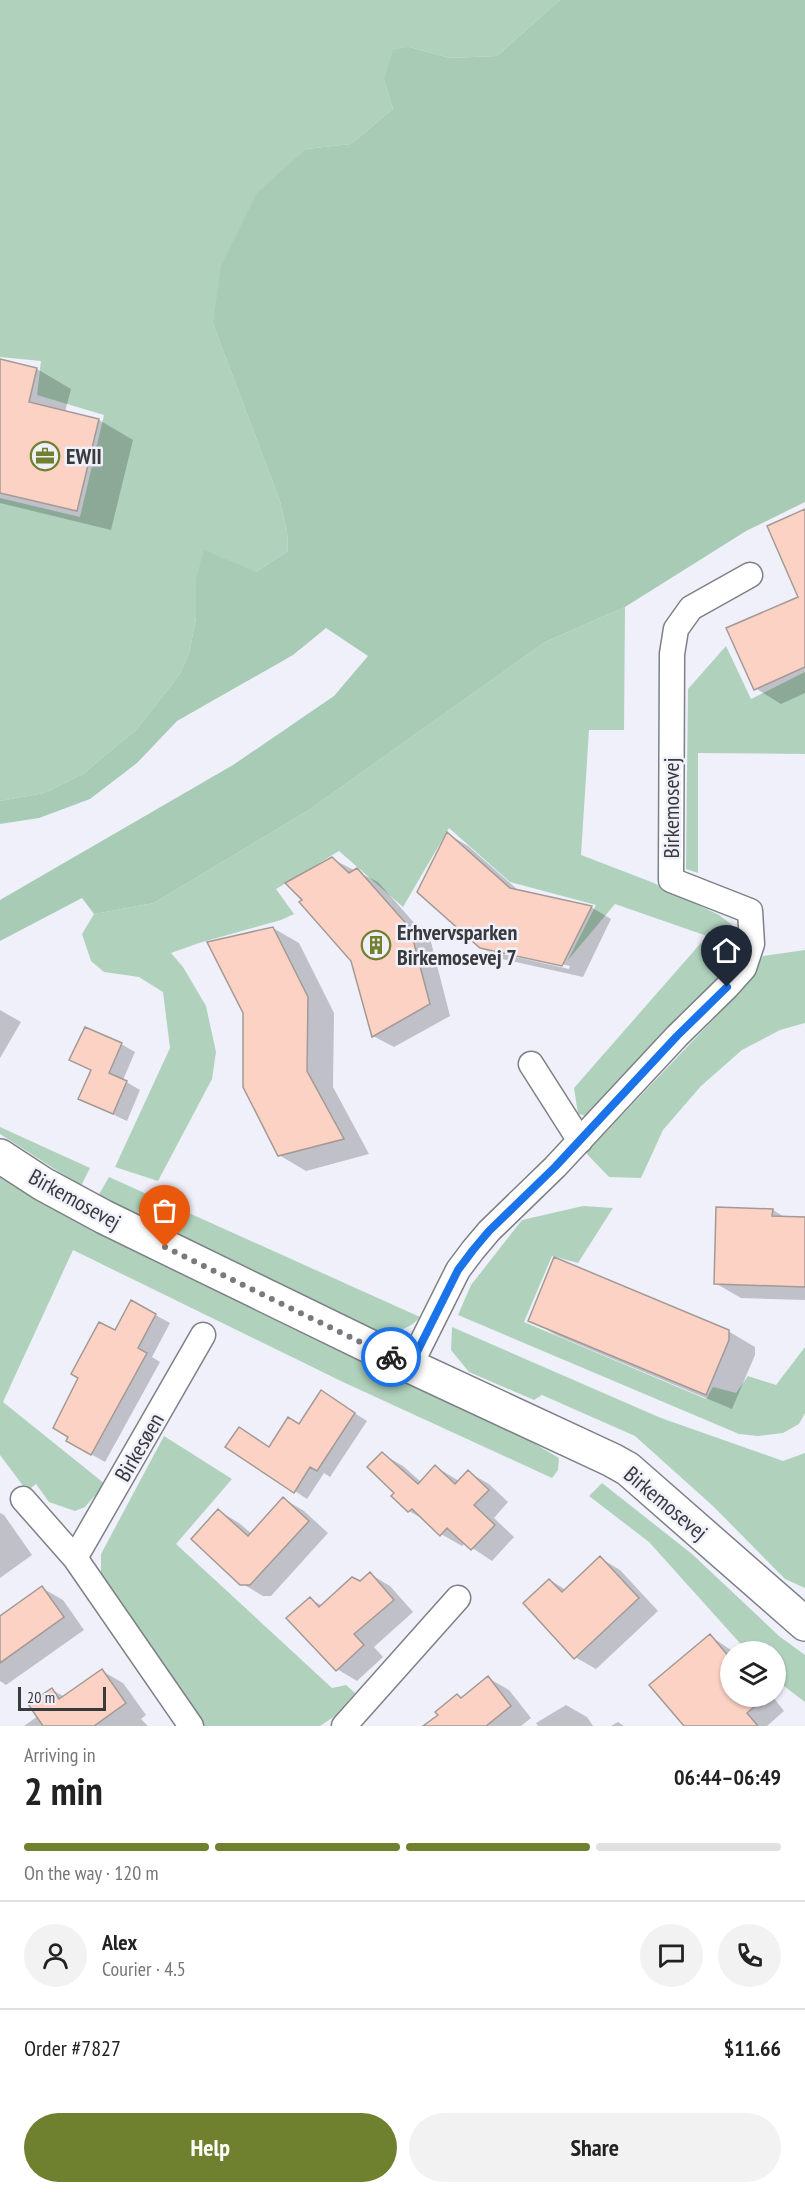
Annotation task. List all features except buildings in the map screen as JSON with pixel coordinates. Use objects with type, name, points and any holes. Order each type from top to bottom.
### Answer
[{"type":"street","name":"Birkemosevej","points":[[410,1366],[463,1263],[489,1231],[536,1187],[744,968],[752,945],[750,911],[671,880],[672,654],[676,629],[691,608],[750,575]]},
{"type":"street","points":[[531,1064],[580,1141]]},
{"type":"street","name":"Birkemosevej","points":[[0,1156],[43,1184],[104,1217],[628,1469],[805,1624]]},
{"type":"street","name":"Birkesøen","points":[[75,1558],[203,1335]]},
{"type":"street","points":[[23,1499],[75,1558],[191,1726]]},
{"type":"street","points":[[344,1726],[458,1598]]},
{"type":"green space","points":[[0,0],[560,0],[497,56],[450,58],[409,47],[384,80],[393,109],[351,144],[306,149],[213,324],[280,501],[287,531],[288,551],[256,572],[196,579],[196,618],[189,654],[180,674],[137,729],[83,774],[44,793],[0,801],[0,498],[80,517],[104,415],[37,395],[41,361],[0,357]]},
{"type":"green space","points":[[560,0],[805,0],[805,502],[746,531],[625,607],[545,642],[309,810],[154,903],[94,914],[82,898],[0,941],[0,900],[233,765],[334,696],[368,656],[326,628],[293,655],[177,721],[137,763],[90,799],[39,818],[0,824],[0,801],[44,793],[83,774],[137,729],[180,674],[189,654],[196,618],[196,579],[204,550],[256,572],[288,551],[287,531],[280,501],[213,324],[221,266],[257,193],[306,149],[351,144],[393,109],[384,80],[393,50],[409,47],[450,58],[497,56]]},
{"type":"green space","points":[[625,607],[624,730],[589,730],[581,855],[654,883],[719,915],[731,924],[740,940],[733,964],[587,1116],[578,1114],[574,1088],[707,936],[615,904],[568,960],[596,905],[510,882],[449,828],[403,907],[339,851],[276,889],[294,914],[171,953],[183,967],[206,1006],[216,1052],[212,1079],[158,1181],[115,1167],[170,1048],[163,992],[139,977],[104,972],[91,961],[82,934],[94,914],[154,903],[309,810],[545,642]]},
{"type":"green space","points":[[726,646],[751,699],[805,672],[805,754],[698,753],[698,873],[686,869],[688,689]]},
{"type":"green space","points":[[805,950],[805,1023],[780,1030],[742,1050],[701,1086],[663,1130],[641,1178],[609,1177],[586,1153],[746,985],[763,956]]},
{"type":"green space","points":[[0,1127],[90,1168],[81,1186],[0,1134]]},
{"type":"green space","points":[[0,1173],[484,1414],[559,1458],[558,1470],[552,1478],[343,1382],[73,1250],[3,1402],[105,1484],[85,1507],[75,1511],[49,1502],[36,1484],[27,1491],[0,1455]]},
{"type":"green space","points":[[109,1177],[420,1317],[406,1328],[378,1333],[98,1196]]},
{"type":"green space","points":[[583,1206],[613,1208],[578,1263],[552,1256],[524,1322],[706,1399],[713,1387],[736,1393],[748,1376],[776,1385],[805,1347],[805,1413],[799,1424],[783,1433],[758,1436],[739,1434],[458,1315],[471,1285],[522,1220]]},
{"type":"green space","points":[[452,1327],[661,1418],[783,1461],[805,1453],[805,1588],[785,1579],[714,1507],[635,1436],[542,1395],[534,1400],[469,1372],[451,1350]]},
{"type":"green space","points":[[164,1436],[232,1479],[176,1544],[332,1688],[346,1685],[355,1693],[335,1716],[320,1726],[205,1726],[101,1579],[101,1554]]},
{"type":"green space","points":[[602,1483],[692,1554],[786,1641],[738,1641],[649,1542],[589,1496]]},
{"type":"green space","points":[[786,1641],[805,1655],[805,1702],[786,1688]]},
{"type":"way so far","points":[[165,1247],[391,1357]]},
{"type":"place","name":"EWII","points":[[45,456]]},
{"type":"place","name":"Erhvervsparken Birkemosevej 7","points":[[376,945]]},
{"type":"route","points":[[391,1357],[410,1366],[458,1270],[473,1250],[489,1231],[536,1187],[677,1036],[727,987]]}]
